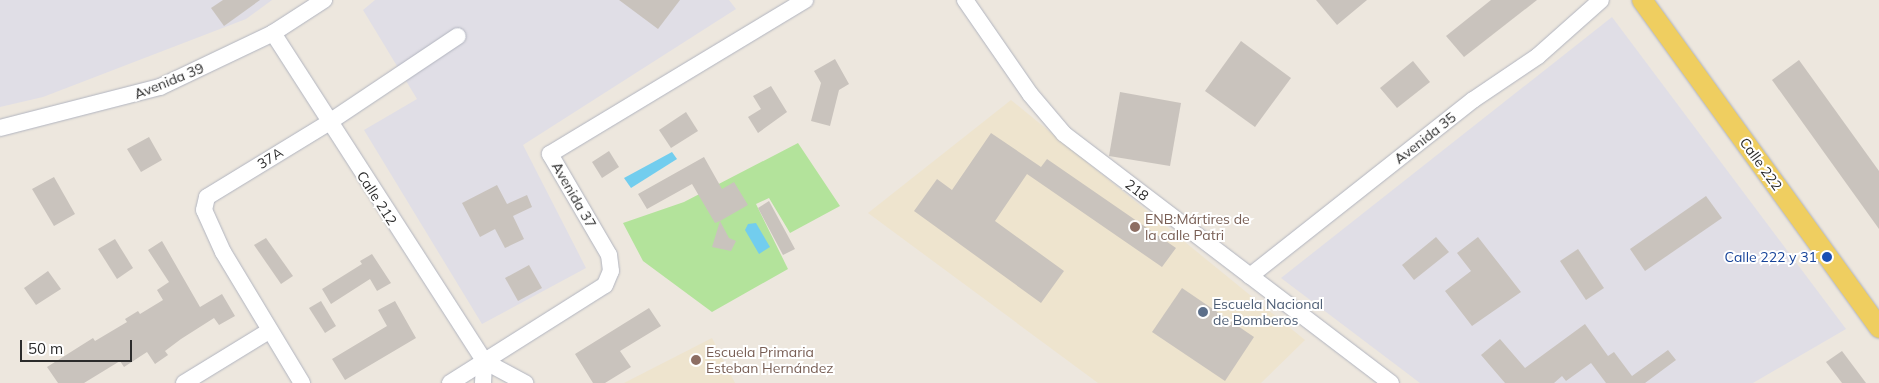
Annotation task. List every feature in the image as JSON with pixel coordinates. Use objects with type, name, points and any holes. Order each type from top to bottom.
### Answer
[{"type":"main road","name":"Calle 222","points":[[1642,0],[1879,328]]},
{"type":"street","name":"Avenida 39","points":[[0,128],[160,87],[273,33],[324,0]]},
{"type":"street","name":"Avenida 37","points":[[450,383],[605,285],[612,270],[609,255],[550,154],[805,0]]},
{"type":"street","name":"218","points":[[965,0],[1030,94],[1064,134],[1391,383]]},
{"type":"street","name":"Avenida 35","points":[[1250,276],[1473,100],[1538,56],[1595,2]]},
{"type":"street","name":"Calle 212","points":[[273,33],[328,123],[484,361],[525,383]]},
{"type":"street","name":"37A","points":[[269,332],[223,252],[204,210],[207,197],[328,123],[458,36]]},
{"type":"street","points":[[184,383],[269,332],[302,383]]},
{"type":"street","points":[[483,383],[484,361]]},
{"type":"shaded area","points":[[0,0],[272,0],[246,19],[43,97],[0,107]]},
{"type":"shaded area","points":[[375,0],[729,0],[736,9],[523,145],[586,268],[482,324],[364,130],[417,99],[363,10]]},
{"type":"shaded area","points":[[1612,17],[1846,329],[1753,383],[1420,383],[1281,278]]},
{"type":"shaded area","points":[[1011,100],[1305,340],[1261,383],[1098,383],[868,213]]},
{"type":"shaded area","name":"Escuela Primaria Esteban Hernández","points":[[712,338],[735,383],[624,383]]},
{"type":"green space","points":[[798,143],[840,206],[790,233],[769,198],[756,204],[788,269],[712,312],[643,261],[623,223],[684,202]]},
{"type":"water","points":[[672,152],[677,159],[631,188],[624,178]]},
{"type":"water","points":[[756,223],[770,247],[759,254],[745,230],[748,224]]},
{"type":"building","points":[[223,0],[260,0],[224,26],[211,8]]},
{"type":"building","points":[[619,0],[680,0],[658,29]]},
{"type":"building","points":[[1316,0],[1367,0],[1337,25]]},
{"type":"building","points":[[1491,0],[1537,0],[1464,57],[1446,36]]},
{"type":"building","points":[[1241,41],[1291,78],[1255,127],[1205,91]]},
{"type":"building","points":[[835,59],[849,84],[839,90],[830,126],[811,121],[821,83],[814,71]]},
{"type":"building","points":[[1799,60],[1879,171],[1879,229],[1772,80]]},
{"type":"building","points":[[1413,61],[1430,82],[1397,108],[1380,88]]},
{"type":"building","points":[[771,86],[787,112],[758,133],[748,117],[761,109],[753,96]]},
{"type":"building","points":[[1120,92],[1181,103],[1170,166],[1109,156]]},
{"type":"building","points":[[686,112],[698,131],[671,148],[659,130]]},
{"type":"building","points":[[991,133],[1041,167],[1047,159],[1176,248],[1162,267],[1027,174],[995,221],[1064,271],[1041,303],[914,211],[937,179],[952,190]]},
{"type":"building","points":[[149,137],[162,160],[141,172],[127,149]]},
{"type":"building","points":[[609,151],[619,167],[602,178],[592,162]]},
{"type":"building","points":[[704,157],[722,189],[734,182],[748,205],[715,223],[692,184],[647,209],[638,194]]},
{"type":"building","points":[[54,177],[75,214],[54,226],[32,189]]},
{"type":"building","points":[[497,185],[507,204],[527,195],[532,207],[513,216],[524,239],[505,248],[495,229],[480,237],[462,203]]},
{"type":"building","points":[[1706,196],[1722,218],[1645,271],[1630,249]]},
{"type":"building","points":[[769,201],[795,249],[783,255],[758,208]]},
{"type":"building","points":[[720,221],[729,238],[736,241],[731,251],[712,247]]},
{"type":"building","points":[[1436,237],[1449,252],[1414,280],[1402,265]]},
{"type":"building","points":[[1478,237],[1521,292],[1472,326],[1445,291],[1471,271],[1457,253]]},
{"type":"building","points":[[266,238],[293,276],[281,284],[254,245]]},
{"type":"building","points":[[115,239],[133,268],[117,279],[98,249]]},
{"type":"building","points":[[162,241],[200,307],[222,294],[235,316],[219,325],[214,318],[165,351],[168,355],[155,364],[147,352],[124,367],[120,361],[84,383],[58,383],[47,367],[93,338],[95,341],[127,322],[125,319],[138,311],[140,314],[163,300],[157,290],[169,282],[148,250]]},
{"type":"building","points":[[1578,249],[1604,288],[1586,300],[1560,261]]},
{"type":"building","points":[[372,254],[391,283],[377,291],[370,279],[331,304],[322,289],[362,264],[360,261]]},
{"type":"building","points":[[529,265],[542,288],[518,301],[505,278]]},
{"type":"building","points":[[48,271],[61,289],[36,305],[24,288]]},
{"type":"building","points":[[1182,288],[1254,337],[1225,381],[1152,332]]},
{"type":"building","points":[[321,301],[336,326],[325,333],[309,308]]},
{"type":"building","points":[[395,301],[416,338],[345,380],[332,359],[387,326],[378,310]]},
{"type":"building","points":[[649,308],[661,326],[620,351],[631,367],[605,383],[593,383],[575,354]]},
{"type":"building","points":[[1585,324],[1608,356],[1614,352],[1632,376],[1668,350],[1676,360],[1645,383],[1606,383],[1591,363],[1566,381],[1562,376],[1554,383],[1505,383],[1481,355],[1500,339],[1525,368]]},
{"type":"building","points":[[1842,351],[1866,383],[1842,383],[1826,362]]},
{"type":"place","name":"ENB:Mártires de la calle Patri","points":[[1135,227]]},
{"type":"place","name":"Calle 222 y 31","points":[[1827,257]]},
{"type":"place","name":"Escuela Nacional de Bomberos","points":[[1203,312]]},
{"type":"place","name":"Escuela Primaria Esteban Hernández","points":[[696,360]]}]
